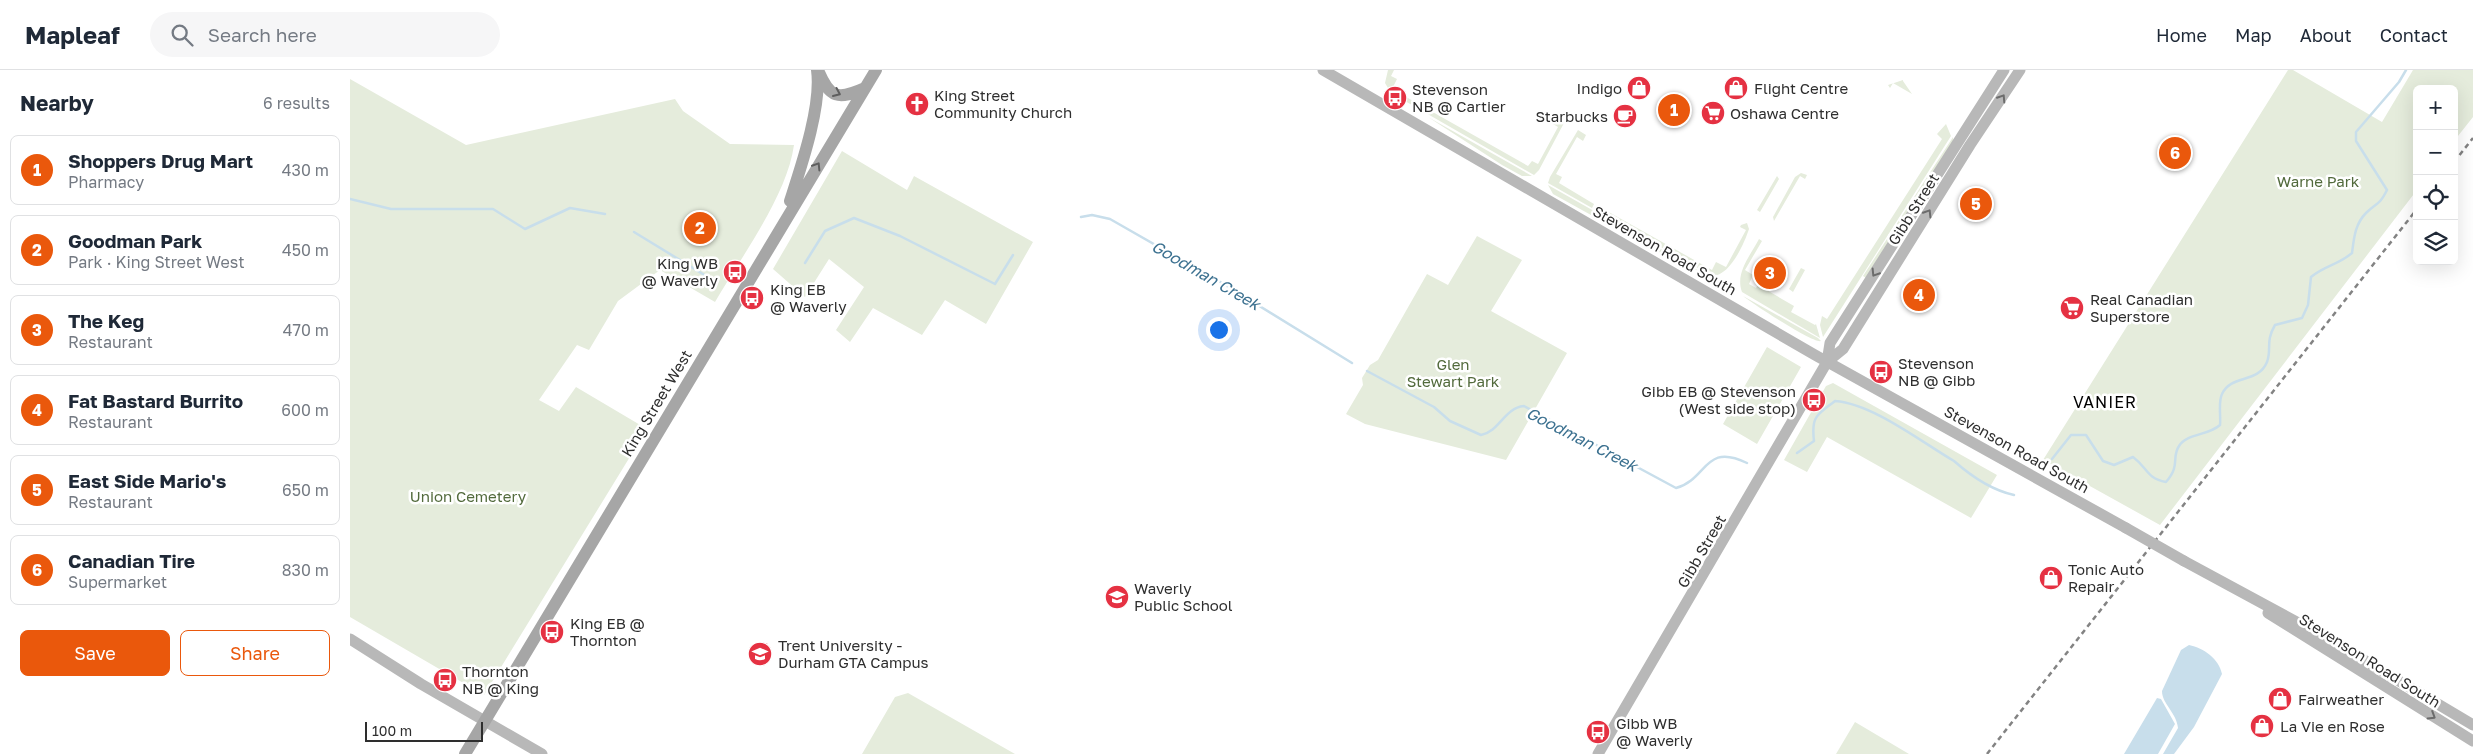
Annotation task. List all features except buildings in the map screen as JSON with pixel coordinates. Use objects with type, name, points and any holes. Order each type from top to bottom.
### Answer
[{"type":"main road","points":[[818,70],[824,86],[835,94],[846,97],[865,88]]},
{"type":"main road","points":[[783,223],[803,162],[813,119],[818,70]]},
{"type":"main road","name":"King Street West","points":[[465,754],[876,70]]},
{"type":"main road","name":"Stevenson Road South","points":[[1323,70],[1827,362],[2254,600],[2332,641],[2473,725]]},
{"type":"main road","name":"Gibb Street","points":[[1827,362],[1830,344],[2004,70]]},
{"type":"main road","name":"Gibb Street","points":[[1598,754],[1827,362],[1843,349],[1970,146],[2020,70]]},
{"type":"main road","name":"Stevenson Road South","points":[[2254,600],[2275,618],[2473,741]]},
{"type":"main road","points":[[350,639],[542,754]]},
{"type":"green space","points":[[1388,70],[1394,70],[1391,76],[1397,79],[1392,89],[1528,166],[1532,161],[1538,164],[1558,127],[1553,124],[1557,118],[1564,123],[1539,170],[1534,175],[1391,93],[1385,83]]},
{"type":"green space","name":"Warne Park","points":[[2288,70],[2293,70],[2382,122],[2413,70],[2473,70],[2473,117],[2458,136],[2458,85],[2413,85],[2413,195],[2160,525],[2043,460]]},
{"type":"green space","name":"Union Cemetery","points":[[350,79],[466,145],[675,99],[683,111],[730,144],[794,145],[790,165],[773,205],[715,302],[660,270],[618,301],[589,350],[577,345],[539,400],[559,411],[576,387],[647,429],[484,695],[350,617]]},
{"type":"green space","points":[[1903,80],[1912,94],[1893,83]]},
{"type":"green space","points":[[1428,117],[1532,176],[1522,176],[1502,165]]},
{"type":"green space","points":[[1946,124],[1951,136],[1823,337],[1820,325],[1822,316],[1827,319],[1942,139],[1937,134]]},
{"type":"green space","points":[[1578,130],[1586,135],[1583,141],[1577,137],[1556,174],[1562,177],[1559,183],[1594,204],[1592,208],[1548,183]]},
{"type":"green space","points":[[1953,137],[1953,141],[1866,278],[1863,276]]},
{"type":"green space","points":[[842,151],[907,190],[914,176],[1033,242],[986,324],[945,300],[922,335],[873,308],[850,342],[836,330],[864,287],[829,259],[805,297],[773,269]]},
{"type":"green space","points":[[1801,173],[1807,175],[1805,179],[1800,176],[1774,221],[1773,217],[1795,177]]},
{"type":"green space","points":[[1777,176],[1779,179],[1760,212],[1757,210]]},
{"type":"green space","points":[[1548,185],[1594,211],[1591,215],[1553,194]]},
{"type":"green space","points":[[1598,206],[1712,270],[1716,262],[1726,267],[1746,230],[1740,227],[1741,225],[1747,223],[1749,229],[1744,243],[1730,265],[1719,275],[1712,276],[1595,210]]},
{"type":"green space","points":[[1598,213],[1708,276],[1653,249],[1593,216]]},
{"type":"green space","name":"Glen Stewart Park","points":[[1477,236],[1522,260],[1491,311],[1567,353],[1506,460],[1365,424],[1346,414],[1363,385],[1362,378],[1370,365],[1378,360],[1427,274],[1448,285]]},
{"type":"green space","points":[[1759,239],[1762,241],[1745,270],[1753,275],[1749,284],[1756,288],[1758,285],[1794,306],[1791,312],[1816,324],[1820,338],[1742,292],[1740,278],[1742,271]]},
{"type":"green space","points":[[1801,268],[1805,270],[1793,292],[1789,289]]},
{"type":"green space","points":[[1743,296],[1821,341],[1807,336],[1770,315]]},
{"type":"green space","points":[[1767,347],[1801,367],[1757,444],[1723,424]]},
{"type":"green space","points":[[1833,383],[1997,475],[1971,518],[1827,437],[1807,472],[1784,460],[1826,386]]},
{"type":"green space","points":[[908,693],[1015,754],[862,754],[895,697]]},
{"type":"green space","points":[[1855,722],[1909,754],[1836,754]]},
{"type":"water","points":[[2189,645],[2210,655],[2218,664],[2222,674],[2194,727],[2174,754],[2163,754],[2178,728],[2175,718],[2164,700],[2162,691],[2181,650]]},
{"type":"water","points":[[2157,698],[2161,699],[2175,724],[2158,754],[2124,754]]},
{"type":"waterway","name":"Goodman Creek","points":[[2052,459],[2071,435],[2086,435],[2103,461],[2114,465],[2133,457],[2151,475],[2166,482],[2175,466],[2179,446],[2187,439],[2215,429],[2220,425],[2220,401],[2226,388],[2238,381],[2251,377],[2263,369],[2267,362],[2270,336],[2275,325],[2302,318],[2308,305],[2311,277],[2352,253],[2359,222],[2380,201],[2387,190],[2356,141],[2356,132],[2399,82],[2406,70]]},
{"type":"waterway","name":"Goodman Creek","points":[[350,199],[391,209],[493,209],[525,229],[570,208],[605,214]]},
{"type":"waterway","name":"Goodman Creek","points":[[1081,217],[1092,215],[1110,219],[1222,283],[1352,363]]},
{"type":"waterway","name":"Goodman Creek","points":[[805,263],[825,231],[854,218],[900,236],[995,284],[1013,255]]},
{"type":"waterway","name":"Goodman Creek","points":[[634,232],[711,279]]},
{"type":"waterway","name":"Goodman Creek","points":[[1367,371],[1434,407],[1450,421],[1481,435],[1493,429],[1512,411],[1524,406],[1676,488],[1695,477],[1714,459],[1722,457],[1733,458],[1747,463]]},
{"type":"waterway","name":"Goodman Creek","points":[[1797,453],[1814,441],[1813,426],[1817,417],[1835,401],[1850,404],[1880,416],[1954,461],[1982,482],[1997,490],[2014,495]]},
{"type":"railway","points":[[2458,157],[2473,138]]},
{"type":"railway","points":[[1987,754],[2413,214]]},
{"type":"place","name":"Indigo","points":[[1639,88]]},
{"type":"place","name":"Flight Centre","points":[[1736,88]]},
{"type":"place","name":"Stevenson NB @ Cartier","points":[[1395,98]]},
{"type":"place","name":"King Street Community Church","points":[[917,104]]},
{"type":"place","name":"Shoppers Drug Mart","points":[[1674,110]]},
{"type":"place","name":"Oshawa Centre","points":[[1713,113]]},
{"type":"place","name":"Starbucks","points":[[1625,116]]},
{"type":"place","name":"Canadian Tire","points":[[2175,153]]},
{"type":"place","name":"East Side Mario's","points":[[1976,204]]},
{"type":"place","name":"Goodman Park","points":[[700,228]]},
{"type":"place","name":"King WB @ Waverly","points":[[735,272]]},
{"type":"place","name":"The Keg","points":[[1770,273]]},
{"type":"place","name":"Fat Bastard Burrito","points":[[1919,295]]},
{"type":"place","name":"King EB @ Waverly","points":[[752,298]]},
{"type":"place","name":"Real Canadian Superstore","points":[[2072,308]]},
{"type":"place","name":"Stevenson NB @ Gibb","points":[[1881,372]]},
{"type":"place","name":"Gibb EB @ Stevenson (West side stop)","points":[[1814,400]]},
{"type":"place","name":"Tonic Auto Repair","points":[[2051,578]]},
{"type":"place","name":"Waverly Public School","points":[[1117,597]]},
{"type":"place","name":"King EB @ Thornton","points":[[552,632]]},
{"type":"place","name":"Trent University - Durham GTA Campus","points":[[760,654]]},
{"type":"place","name":"Thornton NB @ King","points":[[445,680]]},
{"type":"place","name":"Fairweather","points":[[2280,699]]},
{"type":"place","name":"La Vie en Rose","points":[[2262,726]]},
{"type":"place","name":"Gibb WB @ Waverly","points":[[1598,732]]},
{"type":"district","name":"VANIER","points":[[2105,402]]}]
